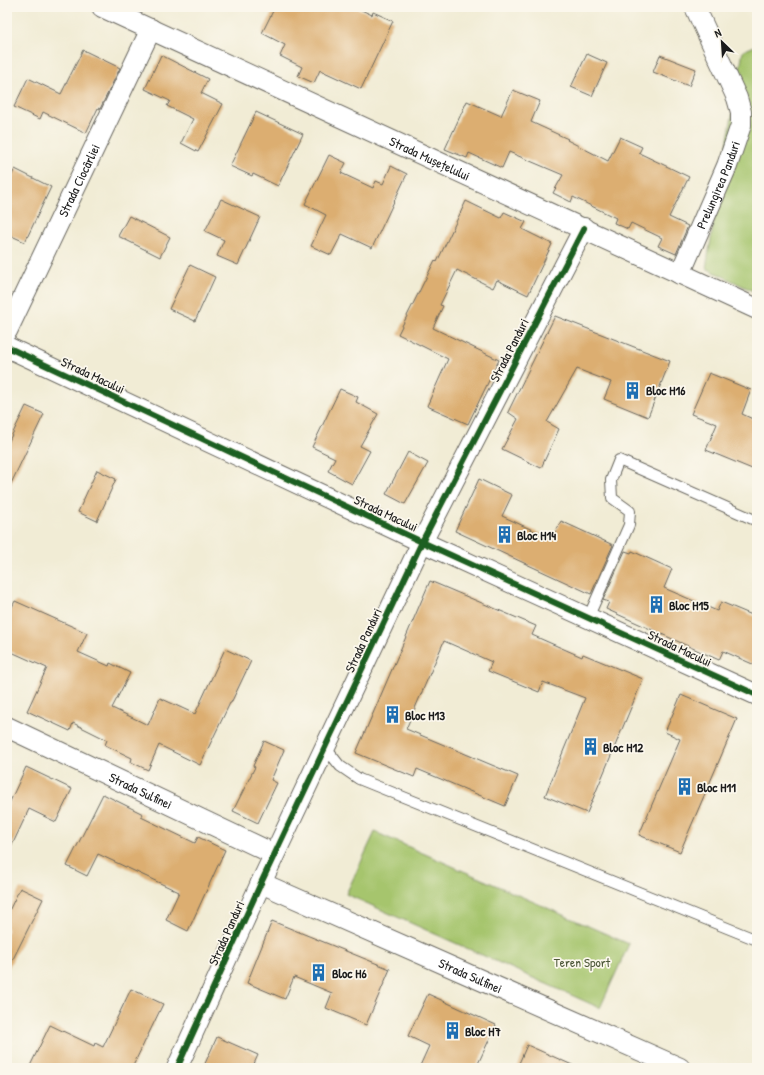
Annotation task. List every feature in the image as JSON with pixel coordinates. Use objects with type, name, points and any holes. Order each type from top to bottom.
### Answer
[{"type":"street","name":"Strada Mușețelului","points":[[102,7],[757,309]]},
{"type":"street","name":"Prelungirea Panduri","points":[[680,274],[727,166],[741,125],[741,112],[737,98],[695,7]]},
{"type":"street","name":"Strada Ciocârliei","points":[[7,331],[151,29]]},
{"type":"street","name":"Strada Panduri","points":[[177,1068],[274,854],[422,542],[584,228]]},
{"type":"street","name":"Strada Macului","points":[[7,347],[422,542],[757,695]]},
{"type":"street","name":"Strada Sulfinei","points":[[7,727],[274,854]]},
{"type":"street","name":"Strada Sulfinei","points":[[261,883],[680,1068]]},
{"type":"lane","points":[[588,618],[629,525],[630,511],[612,498],[611,480],[619,460],[757,521]]},
{"type":"lane","points":[[325,747],[340,766],[359,779],[757,940]]},
{"type":"green space","points":[[757,45],[757,293],[706,268],[743,51]]},
{"type":"green space","name":"Teren Sport","points":[[375,832],[629,944],[600,1008],[346,894]]},
{"type":"building","points":[[275,7],[355,7],[372,15],[373,12],[393,21],[361,89],[320,70],[314,83],[298,76],[302,67],[280,56],[285,45],[262,33]]},
{"type":"building","points":[[83,50],[120,68],[100,109],[98,108],[86,133],[43,112],[40,119],[14,107],[28,78],[61,94]]},
{"type":"building","points":[[587,54],[607,63],[592,96],[571,87]]},
{"type":"building","points":[[161,55],[208,79],[201,93],[223,104],[198,152],[181,143],[193,119],[167,106],[170,101],[145,89]]},
{"type":"building","points":[[660,55],[696,69],[689,86],[653,72]]},
{"type":"building","points":[[513,90],[540,101],[531,122],[568,139],[567,140],[608,161],[620,137],[642,147],[639,153],[689,177],[669,217],[688,226],[676,254],[658,246],[662,238],[631,223],[628,229],[614,223],[616,218],[573,197],[571,202],[553,193],[563,175],[509,152],[502,168],[469,153],[467,158],[445,149],[467,101],[501,116]]},
{"type":"building","points":[[256,112],[303,134],[278,186],[253,174],[252,176],[230,166]]},
{"type":"building","points":[[329,155],[346,163],[341,173],[373,188],[376,181],[383,184],[391,166],[407,174],[372,248],[342,234],[331,255],[311,246],[326,215],[305,204]]},
{"type":"building","points":[[15,169],[51,187],[25,242],[7,234],[7,184]]},
{"type":"building","points":[[221,199],[260,217],[238,265],[217,256],[224,240],[205,231]]},
{"type":"building","points":[[466,201],[501,218],[504,212],[526,222],[522,229],[552,244],[528,295],[497,280],[493,288],[457,270],[440,305],[443,306],[433,328],[499,360],[468,424],[427,406],[448,359],[398,334],[435,260],[437,262]]},
{"type":"building","points":[[129,216],[170,237],[160,257],[118,236]]},
{"type":"building","points":[[190,265],[215,277],[195,321],[169,309]]},
{"type":"building","name":"Bloc H16","points":[[555,316],[670,361],[648,417],[604,399],[611,382],[577,369],[547,422],[559,429],[541,468],[502,449],[518,419],[508,412]]},
{"type":"building","points":[[709,373],[751,390],[742,414],[757,421],[757,471],[706,450],[717,424],[691,414]]},
{"type":"building","points":[[340,389],[358,397],[356,402],[378,414],[360,446],[370,451],[352,484],[328,471],[335,458],[312,447]]},
{"type":"building","points":[[26,406],[44,414],[7,492],[7,445]]},
{"type":"building","points":[[408,452],[428,463],[405,504],[386,494]]},
{"type":"building","points":[[97,470],[116,479],[97,521],[78,512]]},
{"type":"building","name":"Bloc H14","points":[[479,479],[512,495],[502,516],[552,539],[561,521],[613,545],[591,594],[455,531]]},
{"type":"building","name":"Bloc H15","points":[[625,551],[631,553],[632,551],[672,569],[664,588],[717,611],[721,602],[757,617],[757,666],[723,651],[719,660],[606,609],[609,602],[603,600]]},
{"type":"building","name":"Bloc H13","points":[[430,581],[536,626],[532,635],[582,657],[583,654],[643,679],[587,813],[545,796],[585,698],[543,682],[539,692],[488,671],[492,662],[444,641],[406,729],[518,776],[505,806],[417,769],[414,777],[356,753]]},
{"type":"building","points":[[15,601],[87,633],[78,652],[109,666],[110,663],[130,673],[112,708],[148,725],[160,698],[195,714],[225,649],[251,661],[200,765],[159,745],[148,770],[131,762],[132,758],[105,745],[107,740],[73,723],[70,731],[27,711],[47,668],[7,650],[7,617]]},
{"type":"building","name":"Bloc H11","points":[[681,695],[737,719],[680,852],[639,835],[680,739],[665,732]]},
{"type":"building","points":[[264,741],[284,750],[271,780],[277,783],[258,823],[233,811],[255,767],[253,766]]},
{"type":"building","points":[[26,767],[72,789],[56,822],[29,809],[7,856],[7,808]]},
{"type":"building","points":[[103,794],[143,814],[141,817],[195,843],[198,837],[225,850],[188,931],[166,920],[179,892],[98,854],[87,876],[67,866]]},
{"type":"building","points":[[20,888],[43,899],[7,971],[7,915]]},
{"type":"building","name":"Bloc H6","points":[[272,921],[390,969],[366,1025],[326,1008],[332,993],[294,977],[285,999],[247,983]]},
{"type":"building","points":[[131,989],[163,1004],[132,1068],[29,1068],[50,1025],[94,1046],[95,1043],[103,1047]]},
{"type":"building","name":"Bloc H7","points":[[428,994],[496,1025],[476,1068],[419,1068],[429,1046],[408,1036]]},
{"type":"building","points":[[217,1037],[258,1055],[252,1068],[203,1068]]},
{"type":"building","points":[[527,1045],[579,1068],[517,1068]]},
{"type":"cycle path","points":[[177,1068],[261,883],[422,542],[584,228]]},
{"type":"cycle path","points":[[7,347],[422,542],[757,695]]},
{"type":"place","name":"Bloc H16","points":[[633,390]]},
{"type":"place","name":"Bloc H14","points":[[504,535]]},
{"type":"place","name":"Bloc H15","points":[[656,605]]},
{"type":"place","name":"Bloc H13","points":[[392,715]]},
{"type":"place","name":"Bloc H12","points":[[590,747]]},
{"type":"place","name":"Bloc H11","points":[[684,787]]},
{"type":"place","name":"Bloc H6","points":[[319,973]]},
{"type":"place","name":"Bloc H7","points":[[452,1031]]}]
